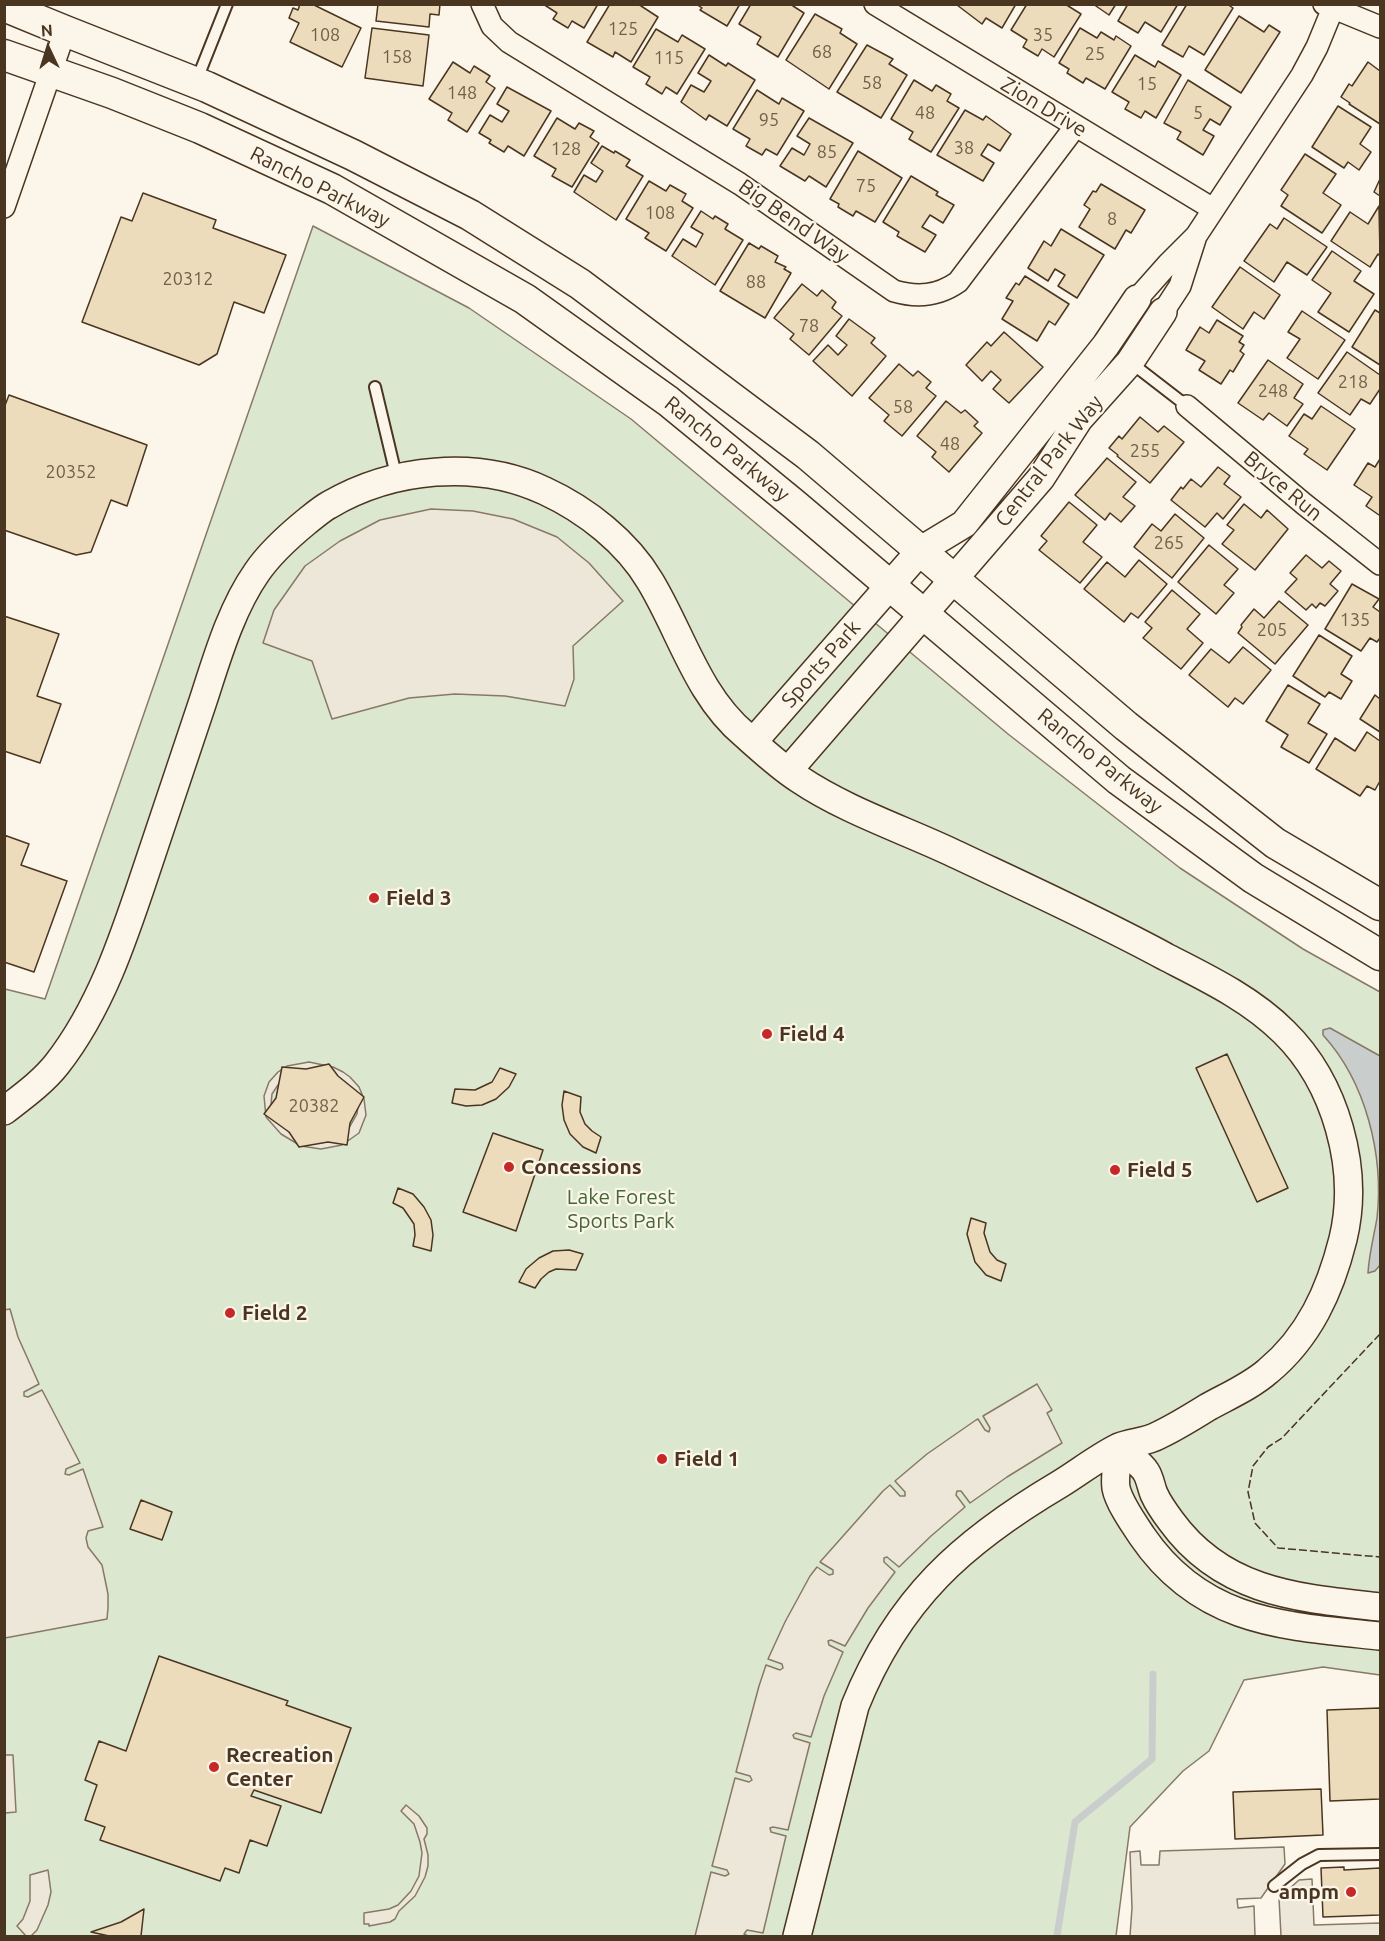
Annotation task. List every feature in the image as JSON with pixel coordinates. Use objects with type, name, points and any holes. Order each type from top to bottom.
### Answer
[{"type":"main road","name":"Rancho Parkway","points":[[4,6],[196,82],[352,155],[459,210],[580,284],[808,455],[954,577],[1126,726],[1275,843],[1380,905]]},
{"type":"main road","name":"Rancho Parkway","points":[[4,55],[112,93],[200,128],[332,189],[525,300],[668,401],[795,505],[1119,780],[1253,878],[1380,955]]},
{"type":"street","name":"Big Bend Way","points":[[482,4],[492,26],[509,42],[740,184],[886,286],[904,294],[933,294],[958,282],[1075,127]]},
{"type":"street","name":"Zion Drive","points":[[875,4],[1213,209]]},
{"type":"street","points":[[1329,6],[1380,27]]},
{"type":"street","name":"Central Park Way","points":[[890,586],[921,550],[964,524],[1106,345],[1137,299],[1196,236],[1302,75],[1317,47],[1329,6]]},
{"type":"street","points":[[4,207],[65,31]]},
{"type":"street","name":"Central Park Way","points":[[922,614],[1041,478],[1079,419],[1130,362],[1180,286],[1196,236]]},
{"type":"street","points":[[1106,345],[1130,362]]},
{"type":"street","name":"Bryce Run","points":[[1187,406],[1312,511],[1380,564]]},
{"type":"street","points":[[4,1111],[53,1069],[90,1016],[127,928],[231,622],[258,571],[292,534],[326,506],[369,488],[429,472],[491,474],[531,484],[588,516],[626,548],[649,579],[694,668],[713,699],[737,729],[788,771],[826,795],[1136,941],[1222,986],[1283,1030],[1318,1078],[1341,1130],[1348,1185],[1344,1235],[1325,1295],[1302,1337],[1264,1375],[1153,1439],[1119,1447],[1019,1509],[968,1546],[915,1599],[891,1633],[869,1671],[855,1706],[797,1936]]},
{"type":"street","name":"Sports Park","points":[[753,742],[890,586]]},
{"type":"street","name":"Sports Park","points":[[788,771],[922,614]]},
{"type":"street","points":[[1119,1447],[1146,1472],[1154,1494],[1172,1522],[1199,1554],[1234,1577],[1269,1590],[1330,1602],[1380,1607]]},
{"type":"street","points":[[1119,1447],[1116,1489],[1131,1519],[1151,1549],[1184,1583],[1215,1604],[1251,1617],[1292,1626],[1380,1636]]},
{"type":"lane","points":[[196,82],[227,4]]},
{"type":"lane","points":[[1130,362],[1187,406]]},
{"type":"lane","points":[[375,387],[397,479]]},
{"type":"lane","points":[[1274,1886],[1302,1864],[1319,1855],[1380,1854]]},
{"type":"green space","name":"Lake Forest Sports Park","points":[[313,226],[469,308],[631,419],[1008,734],[1180,868],[1303,949],[1380,992],[1380,1675],[1323,1667],[1244,1680],[1209,1751],[1183,1771],[1130,1827],[1116,1936],[5,1936],[5,989],[45,999]]},
{"type":"shaded area","points":[[431,509],[473,511],[513,519],[557,537],[589,563],[623,601],[573,646],[574,679],[565,706],[505,696],[455,694],[409,698],[332,719],[312,661],[263,643],[274,610],[305,566],[340,541],[380,520]]},
{"type":"shaded area","points":[[1330,1028],[1380,1056],[1380,1265],[1375,1271],[1368,1273],[1377,1218],[1378,1169],[1369,1120],[1361,1097],[1351,1075],[1323,1035],[1323,1030]]},
{"type":"shaded area","points":[[309,1062],[333,1067],[350,1077],[359,1087],[364,1099],[366,1115],[359,1133],[342,1145],[321,1149],[301,1146],[281,1134],[266,1117],[264,1096],[269,1082],[287,1066]],"holes":[[[284,1076],[358,1106],[357,1114],[345,1135],[299,1139],[281,1124],[271,1104],[272,1094]]]},
{"type":"shaded area","points":[[10,1309],[18,1337],[39,1384],[24,1392],[24,1396],[28,1397],[42,1390],[80,1463],[66,1469],[65,1474],[69,1475],[83,1469],[103,1527],[88,1531],[86,1538],[88,1547],[102,1565],[108,1594],[108,1608],[107,1619],[5,1638],[4,1310]]},
{"type":"shaded area","points":[[1037,1384],[1052,1410],[1047,1413],[1062,1443],[970,1503],[961,1491],[957,1491],[956,1495],[965,1507],[899,1567],[887,1557],[884,1558],[884,1562],[895,1572],[868,1608],[845,1646],[831,1640],[828,1641],[829,1645],[843,1652],[824,1696],[811,1737],[796,1733],[793,1735],[794,1738],[810,1743],[788,1830],[770,1828],[771,1832],[786,1836],[763,1933],[747,1930],[744,1934],[748,1936],[695,1936],[711,1872],[725,1876],[729,1874],[727,1870],[712,1866],[735,1778],[749,1782],[752,1780],[750,1776],[736,1772],[759,1686],[766,1665],[780,1670],[783,1668],[782,1664],[768,1659],[810,1576],[817,1567],[829,1575],[833,1574],[833,1570],[820,1562],[890,1485],[900,1496],[905,1496],[905,1492],[895,1481],[927,1454],[976,1420],[978,1419],[989,1432],[990,1428],[983,1416]]},
{"type":"shaded area","points":[[5,1755],[13,1755],[16,1812],[5,1813]]},
{"type":"shaded area","points":[[406,1805],[419,1816],[427,1828],[424,1839],[428,1866],[425,1877],[415,1896],[399,1911],[395,1919],[369,1926],[369,1924],[364,1924],[364,1913],[389,1909],[398,1905],[411,1891],[419,1876],[422,1853],[420,1842],[414,1824],[401,1811]]},
{"type":"shaded area","points":[[1284,1847],[1285,1864],[1261,1898],[1237,1899],[1238,1908],[1254,1906],[1255,1936],[1130,1936],[1132,1908],[1130,1852],[1140,1851],[1141,1865],[1159,1865],[1160,1851]]},
{"type":"shaded area","points":[[48,1870],[51,1892],[48,1905],[37,1930],[31,1936],[26,1936],[17,1926],[23,1919],[30,1901],[30,1875]]},
{"type":"shaded area","points":[[1312,1879],[1314,1925],[1380,1923],[1380,1936],[1281,1936],[1279,1898],[1299,1880]]},
{"type":"building","points":[[300,4],[312,4],[361,28],[342,67],[290,42],[299,23],[289,18],[293,8],[298,10]]},
{"type":"building","points":[[378,4],[440,4],[439,15],[430,14],[429,27],[376,21]]},
{"type":"building","points":[[543,4],[598,4],[584,28],[572,21],[568,28],[553,19],[557,13]]},
{"type":"building","points":[[610,4],[638,4],[658,17],[631,62],[615,52],[613,57],[587,42]]},
{"type":"building","points":[[696,4],[740,4],[727,26],[700,10],[702,8]]},
{"type":"building","points":[[751,4],[794,4],[793,6],[804,13],[778,57],[757,44],[761,37],[739,24]]},
{"type":"building","points":[[1016,4],[1002,28],[986,18],[982,24],[957,5]]},
{"type":"building","points":[[1027,4],[1065,4],[1081,14],[1054,57],[1042,49],[1038,56],[1023,47],[1027,40],[1011,30]]},
{"type":"building","points":[[1093,4],[1116,4],[1109,15]]},
{"type":"building","points":[[1128,4],[1178,4],[1161,32],[1145,22],[1138,33],[1118,21]]},
{"type":"building","points":[[1187,4],[1227,4],[1233,8],[1204,55],[1189,46],[1183,57],[1162,45]]},
{"type":"building","points":[[815,14],[842,29],[840,33],[857,44],[829,89],[786,60]]},
{"type":"building","points":[[1239,16],[1264,32],[1269,25],[1280,32],[1241,93],[1205,70]]},
{"type":"building","points":[[372,28],[429,35],[423,86],[365,78]]},
{"type":"building","points":[[1080,28],[1097,38],[1101,32],[1114,40],[1116,36],[1131,46],[1105,89],[1086,78],[1083,83],[1067,73],[1069,69],[1059,63]]},
{"type":"building","points":[[656,29],[678,42],[682,35],[705,49],[677,94],[666,87],[662,94],[646,84],[650,77],[633,67]]},
{"type":"building","points":[[867,45],[893,59],[889,64],[907,75],[881,118],[837,92]]},
{"type":"building","points":[[709,55],[726,66],[728,63],[755,80],[727,126],[709,115],[706,120],[681,102],[691,85],[704,92],[711,81],[698,73]]},
{"type":"building","points":[[1135,55],[1155,67],[1158,61],[1181,75],[1156,118],[1145,111],[1141,118],[1125,109],[1129,102],[1112,92]]},
{"type":"building","points":[[453,62],[470,73],[474,66],[490,76],[486,82],[495,88],[467,132],[448,120],[452,113],[429,99]]},
{"type":"building","points":[[1368,62],[1380,71],[1380,124],[1341,97],[1349,84],[1352,86]]},
{"type":"building","points":[[914,80],[932,91],[936,85],[951,94],[947,101],[959,108],[931,152],[909,139],[913,132],[891,119]]},
{"type":"building","points":[[1188,80],[1231,107],[1220,125],[1210,119],[1203,130],[1214,136],[1203,155],[1177,139],[1181,132],[1164,123]]},
{"type":"building","points":[[507,87],[551,111],[524,156],[508,146],[504,152],[489,143],[491,140],[479,133],[490,115],[502,122],[509,111],[497,104]]},
{"type":"building","points":[[757,90],[779,104],[782,98],[804,111],[777,155],[766,149],[762,155],[746,146],[750,139],[733,129]]},
{"type":"building","points":[[1338,106],[1371,127],[1360,144],[1371,152],[1359,170],[1348,162],[1344,168],[1312,147]]},
{"type":"building","points":[[965,110],[983,120],[986,116],[1011,134],[1000,151],[988,144],[981,155],[994,163],[983,181],[937,155]]},
{"type":"building","points":[[557,118],[575,129],[579,123],[594,131],[590,137],[599,143],[572,187],[552,176],[556,169],[534,156]]},
{"type":"building","points":[[809,118],[853,143],[826,187],[809,176],[805,181],[780,166],[792,148],[804,155],[810,144],[797,136]]},
{"type":"building","points":[[602,146],[630,160],[626,166],[643,176],[616,220],[574,192],[584,175],[596,182],[603,171],[591,163]]},
{"type":"building","points":[[858,151],[902,178],[875,222],[856,211],[853,216],[830,199]]},
{"type":"building","points":[[1305,154],[1336,174],[1323,193],[1341,205],[1322,233],[1281,206],[1288,195],[1281,190]]},
{"type":"building","points":[[911,176],[938,192],[936,195],[954,205],[943,223],[930,215],[922,227],[936,235],[925,252],[897,236],[899,232],[883,222]]},
{"type":"building","points":[[1380,179],[1380,196],[1374,192]]},
{"type":"building","points":[[649,181],[666,191],[670,185],[686,194],[682,201],[693,208],[666,251],[645,238],[649,233],[626,219]]},
{"type":"building","points":[[1101,184],[1145,210],[1131,233],[1126,230],[1115,249],[1079,227],[1090,209],[1084,205],[1093,191],[1096,192]]},
{"type":"building","points":[[143,193],[216,220],[213,228],[286,255],[264,313],[234,302],[217,354],[199,365],[82,322],[121,217],[132,221]]},
{"type":"building","points":[[1379,206],[1380,256],[1378,254],[1370,267],[1331,241],[1350,212],[1368,224]]},
{"type":"building","points":[[701,211],[713,219],[715,216],[728,224],[725,229],[743,240],[715,285],[672,256],[683,239],[696,247],[703,234],[691,227]]},
{"type":"building","points":[[1284,218],[1327,247],[1307,275],[1287,262],[1274,282],[1244,261],[1270,224],[1277,229]]},
{"type":"building","points":[[1061,229],[1104,255],[1077,298],[1058,286],[1065,275],[1055,269],[1048,281],[1028,268],[1044,241],[1051,246]]},
{"type":"building","points":[[749,243],[759,249],[761,246],[778,256],[775,262],[786,267],[784,269],[791,273],[765,318],[720,291]]},
{"type":"building","points":[[1332,251],[1361,271],[1354,281],[1374,294],[1349,332],[1318,312],[1331,293],[1312,280]]},
{"type":"building","points":[[1240,267],[1280,295],[1264,319],[1254,312],[1243,329],[1212,307]]},
{"type":"building","points":[[1025,276],[1069,304],[1055,325],[1049,321],[1037,341],[1002,319],[1013,301],[1006,298],[1016,283],[1019,285]]},
{"type":"building","points":[[802,284],[817,296],[822,290],[836,302],[832,308],[842,316],[809,355],[790,339],[794,334],[774,318]]},
{"type":"building","points":[[1375,310],[1380,313],[1380,365],[1352,347]]},
{"type":"building","points":[[1302,311],[1345,340],[1318,379],[1287,358],[1300,339],[1288,332]]},
{"type":"building","points":[[849,319],[875,338],[871,343],[886,356],[852,396],[813,361],[828,345],[838,355],[847,345],[836,336]]},
{"type":"building","points":[[1217,320],[1243,336],[1239,342],[1244,345],[1240,351],[1244,354],[1233,372],[1230,370],[1221,384],[1199,370],[1205,361],[1186,350],[1200,327],[1209,333]]},
{"type":"building","points":[[1004,332],[1043,367],[1009,403],[993,389],[1001,380],[991,371],[982,381],[966,365],[987,342],[991,346]]},
{"type":"building","points":[[1347,352],[1380,375],[1380,389],[1370,404],[1361,399],[1350,415],[1318,393]]},
{"type":"building","points":[[1268,360],[1303,384],[1294,398],[1303,404],[1287,426],[1269,413],[1263,420],[1238,403]]},
{"type":"building","points":[[899,364],[913,376],[918,371],[931,382],[926,388],[936,396],[902,436],[884,421],[889,415],[869,398]]},
{"type":"building","points":[[9,395],[147,445],[127,506],[111,500],[91,552],[76,555],[4,530],[4,408]]},
{"type":"building","points":[[946,401],[961,413],[965,410],[978,422],[974,426],[982,433],[949,472],[932,457],[936,452],[917,436]]},
{"type":"building","points":[[1321,406],[1355,429],[1327,470],[1304,454],[1308,449],[1289,436],[1304,414],[1312,419]]},
{"type":"building","points":[[1140,417],[1158,432],[1164,426],[1184,442],[1150,483],[1109,448],[1119,436],[1122,439]]},
{"type":"building","points":[[1107,458],[1136,482],[1123,497],[1135,506],[1121,522],[1110,513],[1105,520],[1075,495]]},
{"type":"building","points":[[1380,459],[1379,515],[1366,506],[1372,497],[1354,485],[1368,463],[1375,467]]},
{"type":"building","points":[[1218,467],[1230,476],[1224,484],[1241,497],[1223,519],[1217,513],[1205,527],[1171,500],[1191,479],[1201,487]]},
{"type":"building","points":[[1069,502],[1097,525],[1083,542],[1102,557],[1080,583],[1039,550],[1047,541],[1041,536]]},
{"type":"building","points":[[1244,504],[1261,518],[1267,510],[1288,529],[1255,570],[1222,544],[1234,530],[1227,525]]},
{"type":"building","points":[[1175,514],[1204,538],[1172,578],[1134,547],[1152,524],[1161,531]]},
{"type":"building","points":[[1209,545],[1238,569],[1224,585],[1234,593],[1216,614],[1178,582]]},
{"type":"building","points":[[1306,555],[1322,568],[1329,561],[1341,571],[1330,584],[1338,591],[1325,606],[1320,603],[1316,608],[1312,604],[1306,610],[1285,592],[1297,579],[1290,573]]},
{"type":"building","points":[[1139,560],[1167,584],[1138,618],[1131,613],[1124,622],[1084,589],[1107,562],[1125,577]]},
{"type":"building","points":[[1352,584],[1379,599],[1373,607],[1380,612],[1380,638],[1377,642],[1370,638],[1361,651],[1325,629]]},
{"type":"building","points":[[1172,590],[1200,614],[1187,629],[1203,643],[1181,669],[1143,638],[1152,628],[1145,622]]},
{"type":"building","points":[[1279,601],[1308,625],[1275,664],[1238,633],[1241,625],[1254,609],[1264,618]]},
{"type":"building","points":[[4,616],[59,634],[37,696],[61,704],[40,763],[4,751]]},
{"type":"building","points":[[1319,635],[1352,656],[1341,674],[1352,681],[1341,699],[1329,692],[1325,697],[1293,676]]},
{"type":"building","points":[[1243,647],[1271,670],[1243,704],[1235,698],[1228,707],[1189,675],[1211,649],[1229,663]]},
{"type":"building","points":[[1288,685],[1320,704],[1308,723],[1327,734],[1309,763],[1281,747],[1288,735],[1266,721]]},
{"type":"building","points":[[1375,695],[1380,699],[1380,732],[1360,719]]},
{"type":"building","points":[[1367,732],[1380,741],[1380,781],[1375,790],[1367,786],[1360,796],[1316,769],[1335,738],[1355,751]]},
{"type":"building","points":[[4,835],[29,844],[21,865],[67,881],[34,972],[4,962]]},
{"type":"building","points":[[1227,1054],[1288,1188],[1257,1202],[1196,1068]]},
{"type":"building","points":[[329,1064],[338,1076],[364,1097],[350,1123],[347,1145],[328,1142],[299,1147],[289,1132],[264,1114],[276,1098],[282,1067],[306,1069]]},
{"type":"building","points":[[500,1068],[516,1074],[509,1087],[496,1099],[482,1105],[466,1106],[452,1103],[455,1089],[475,1090],[492,1082]]},
{"type":"building","points":[[564,1091],[581,1097],[580,1112],[585,1124],[601,1137],[596,1153],[583,1147],[570,1134],[564,1120],[562,1105]]},
{"type":"building","name":"Concessions","points":[[493,1133],[543,1150],[516,1231],[463,1212]]},
{"type":"building","points":[[398,1188],[413,1194],[431,1220],[433,1235],[431,1251],[413,1246],[414,1224],[403,1208],[393,1203]]},
{"type":"building","points":[[971,1218],[986,1223],[984,1233],[990,1252],[997,1260],[1006,1264],[1001,1281],[986,1275],[975,1262],[967,1234]]},
{"type":"building","points":[[569,1250],[583,1254],[576,1270],[556,1269],[549,1272],[535,1288],[519,1282],[526,1269],[539,1258],[553,1251]]},
{"type":"building","points":[[141,1500],[172,1512],[162,1540],[130,1529]]},
{"type":"building","name":"Recreation Center","points":[[159,1656],[288,1701],[286,1705],[351,1728],[321,1813],[254,1790],[251,1796],[281,1806],[267,1846],[250,1840],[239,1873],[225,1868],[220,1881],[100,1840],[105,1827],[85,1820],[97,1785],[85,1780],[99,1741],[126,1751]]},
{"type":"building","points":[[1380,1708],[1380,1799],[1330,1801],[1327,1710]]},
{"type":"building","points":[[1321,1789],[1323,1835],[1235,1839],[1233,1792]]},
{"type":"building","name":"ampm","points":[[1344,1867],[1344,1870],[1380,1868],[1380,1915],[1323,1917],[1321,1868]]},
{"type":"building","points":[[144,1909],[141,1936],[109,1936],[91,1932],[121,1922]]},
{"type":"waterway","points":[[1057,1936],[1075,1822],[1152,1759],[1153,1674]]},
{"type":"fence","points":[[1380,1334],[1282,1438],[1268,1447],[1253,1466],[1248,1492],[1255,1523],[1278,1548],[1380,1557]]},
{"type":"place","name":"Field 3","points":[[374,898]]},
{"type":"place","name":"Field 4","points":[[767,1034]]},
{"type":"place","name":"Concessions","points":[[509,1167]]},
{"type":"place","name":"Field 5","points":[[1115,1170]]},
{"type":"place","name":"Field 2","points":[[230,1313]]},
{"type":"place","name":"Field 1","points":[[662,1459]]},
{"type":"place","name":"Recreation Center","points":[[214,1767]]},
{"type":"place","name":"ampm","points":[[1351,1892]]}]
